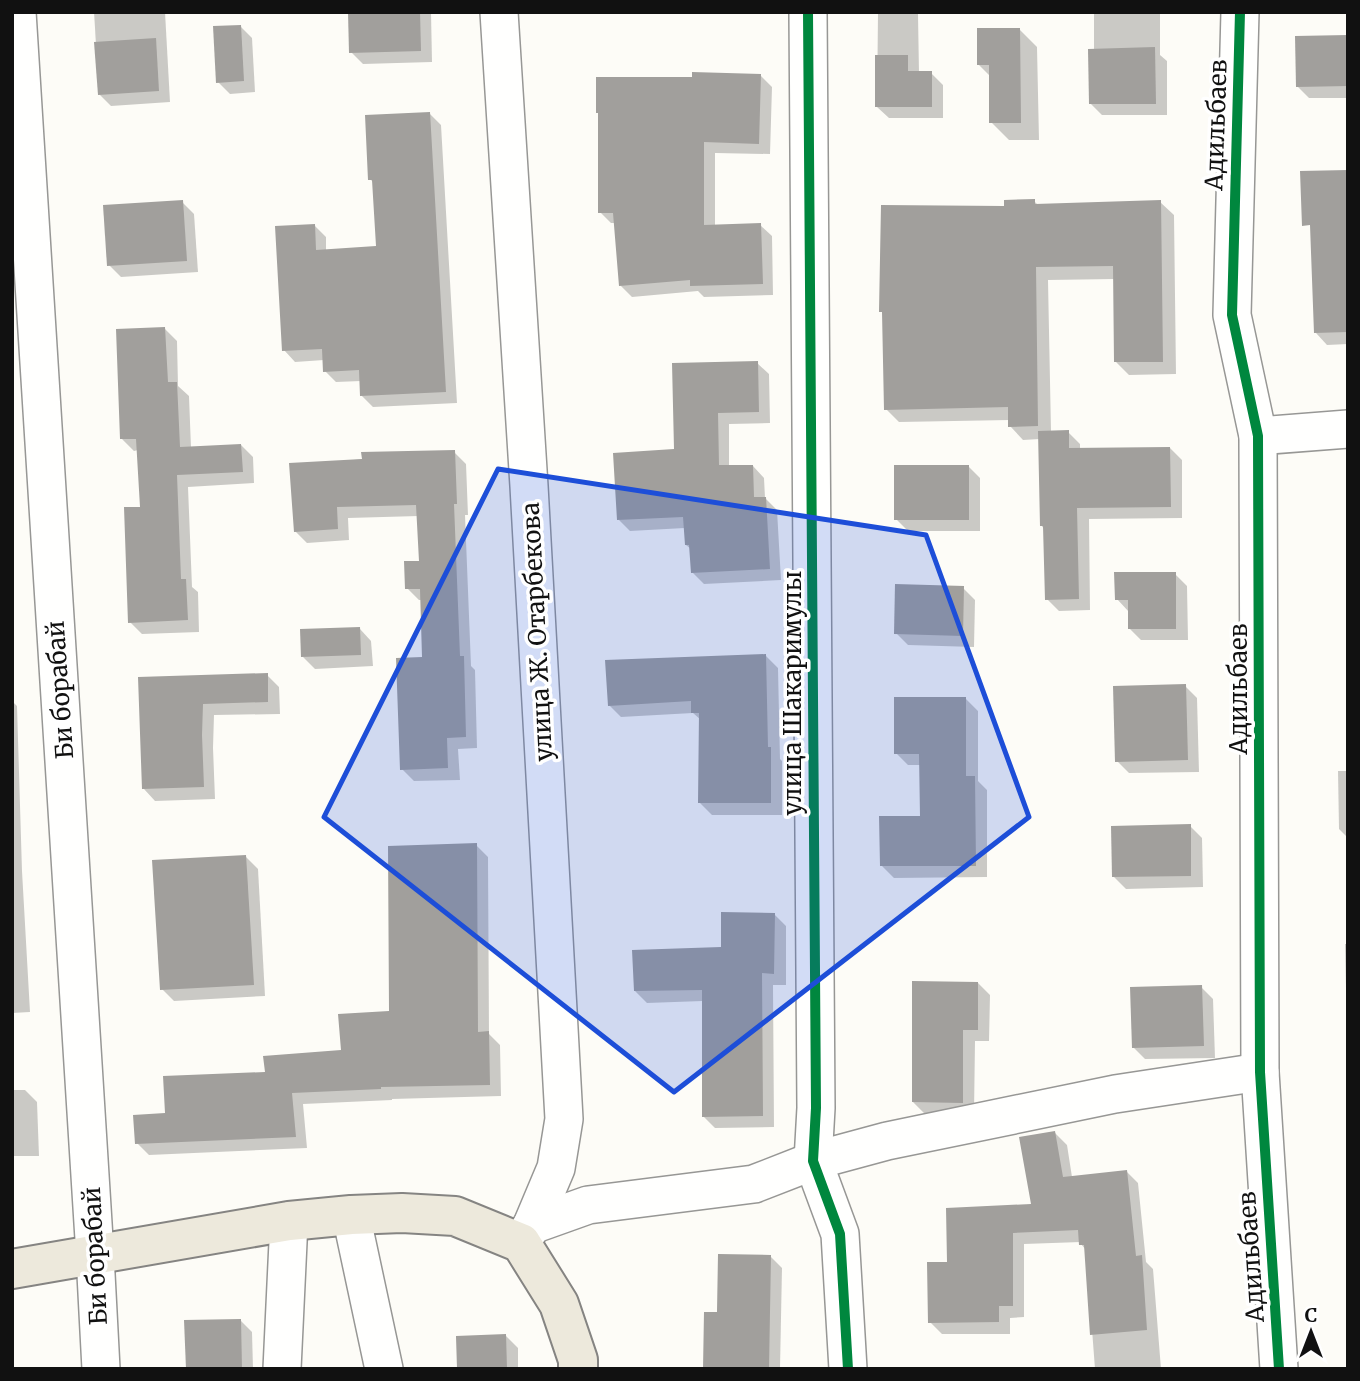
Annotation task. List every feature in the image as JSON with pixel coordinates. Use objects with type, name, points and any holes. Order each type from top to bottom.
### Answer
[{"type":"main road","points":[[12,1269],[289,1221],[402,1213],[455,1216],[526,1234],[559,1304],[578,1360],[578,1369]]},
{"type":"street","name":"Би борабай","points":[[17,12],[101,1369]]},
{"type":"street","name":"улица Ж. Отарбекова","points":[[499,12],[530,500],[564,1119],[556,1168],[526,1234]]},
{"type":"street","name":"улица Шакаримулы","points":[[808,12],[816,1094],[813,1161],[840,1234],[848,1369]]},
{"type":"street","name":"Адильбаев","points":[[1241,12],[1232,315],[1258,436],[1260,1072],[1279,1369]]},
{"type":"street","points":[[1258,436],[1348,429]]},
{"type":"street","points":[[526,1234],[588,1205],[754,1184],[813,1161],[887,1140],[1115,1094],[1260,1072]]},
{"type":"street","points":[[351,1215],[384,1369]]},
{"type":"street","points":[[282,1369],[289,1221]]},
{"type":"highlighted area","points":[[498,469],[926,535],[1029,817],[674,1092],[324,817]]},
{"type":"building","points":[[348,12],[420,12],[421,51],[349,53]]},
{"type":"building","points":[[241,25],[244,81],[216,83],[213,26]]},
{"type":"building","points":[[977,28],[1020,28],[1021,123],[989,123],[989,65],[977,65]]},
{"type":"building","points":[[1348,35],[1348,86],[1296,87],[1295,36]]},
{"type":"building","points":[[156,38],[159,91],[98,95],[94,42]]},
{"type":"building","points":[[1155,47],[1156,104],[1089,104],[1088,49]]},
{"type":"building","points":[[875,55],[908,55],[908,71],[932,71],[932,107],[875,107]]},
{"type":"building","points":[[692,72],[761,74],[759,144],[704,142],[704,225],[761,223],[763,284],[690,286],[690,280],[619,286],[613,213],[598,213],[596,77],[692,77]]},
{"type":"building","points":[[430,112],[446,392],[360,396],[359,370],[323,372],[322,349],[282,351],[275,226],[315,224],[316,250],[376,246],[372,180],[368,180],[365,115]]},
{"type":"building","points":[[1348,170],[1348,332],[1314,333],[1310,225],[1302,226],[1300,171]]},
{"type":"building","points":[[1035,199],[1035,204],[1161,200],[1163,362],[1114,362],[1113,266],[1036,267],[1038,426],[1008,427],[1008,407],[884,410],[882,312],[879,312],[881,205],[1004,206],[1004,200]]},
{"type":"building","points":[[183,200],[187,261],[107,266],[103,205]]},
{"type":"building","points":[[165,327],[168,382],[177,382],[180,447],[241,444],[243,472],[177,475],[181,579],[186,579],[188,620],[128,623],[124,507],[140,507],[136,439],[120,439],[116,329]]},
{"type":"building","points":[[758,361],[759,412],[718,413],[719,465],[753,465],[754,497],[766,497],[770,569],[691,573],[683,517],[617,520],[613,453],[674,449],[672,363]]},
{"type":"building","points":[[1069,430],[1069,448],[1170,447],[1171,507],[1077,508],[1079,599],[1045,600],[1038,431]]},
{"type":"building","points":[[455,450],[457,504],[454,504],[460,656],[464,656],[466,737],[447,738],[448,768],[400,770],[396,658],[422,657],[420,589],[405,589],[404,561],[419,561],[416,505],[337,507],[338,529],[294,532],[289,463],[362,459],[361,452]]},
{"type":"building","points":[[894,465],[969,465],[969,520],[894,520]]},
{"type":"building","points":[[1114,572],[1176,572],[1176,629],[1128,629],[1128,600],[1115,600]]},
{"type":"building","points":[[895,584],[964,586],[963,636],[894,634]]},
{"type":"building","points":[[360,627],[361,655],[301,657],[300,629]]},
{"type":"building","points":[[766,654],[771,803],[698,803],[699,713],[691,713],[691,701],[608,706],[605,660]]},
{"type":"building","points":[[268,673],[268,702],[203,704],[204,787],[142,789],[138,677]]},
{"type":"building","points":[[1186,684],[1188,760],[1115,762],[1113,686]]},
{"type":"building","points":[[894,697],[966,697],[966,776],[975,776],[976,866],[880,866],[879,816],[920,816],[919,754],[894,754]]},
{"type":"building","points":[[1191,824],[1191,876],[1112,877],[1111,826]]},
{"type":"building","points":[[477,843],[478,1032],[489,1031],[490,1085],[381,1087],[292,1093],[296,1137],[135,1144],[133,1115],[165,1113],[163,1076],[265,1072],[263,1056],[341,1050],[338,1014],[389,1011],[388,846]]},
{"type":"building","points":[[246,855],[254,985],[160,990],[152,860]]},
{"type":"building","points":[[721,912],[775,913],[774,974],[762,973],[763,1116],[702,1117],[702,990],[634,991],[632,950],[721,947]]},
{"type":"building","points":[[912,981],[978,982],[978,1030],[963,1030],[963,1103],[912,1102]]},
{"type":"building","points":[[1202,985],[1204,1046],[1132,1048],[1130,987]]},
{"type":"building","points":[[1055,1131],[1063,1177],[1127,1170],[1136,1256],[1142,1255],[1147,1330],[1090,1335],[1084,1245],[1079,1245],[1078,1230],[1013,1233],[1013,1306],[999,1306],[999,1322],[928,1323],[927,1262],[947,1262],[946,1208],[1031,1204],[1019,1137]]},
{"type":"building","points":[[718,1254],[771,1255],[769,1369],[703,1369],[704,1312],[717,1312]]},
{"type":"building","points":[[241,1319],[242,1369],[186,1369],[184,1320]]},
{"type":"building","points":[[506,1334],[507,1369],[457,1369],[456,1336]]},
{"type":"cycle path","points":[[808,12],[816,1108],[813,1161],[840,1234],[848,1369]]},
{"type":"cycle path","points":[[1240,12],[1232,315],[1258,436],[1260,1072],[1279,1369]]}]
